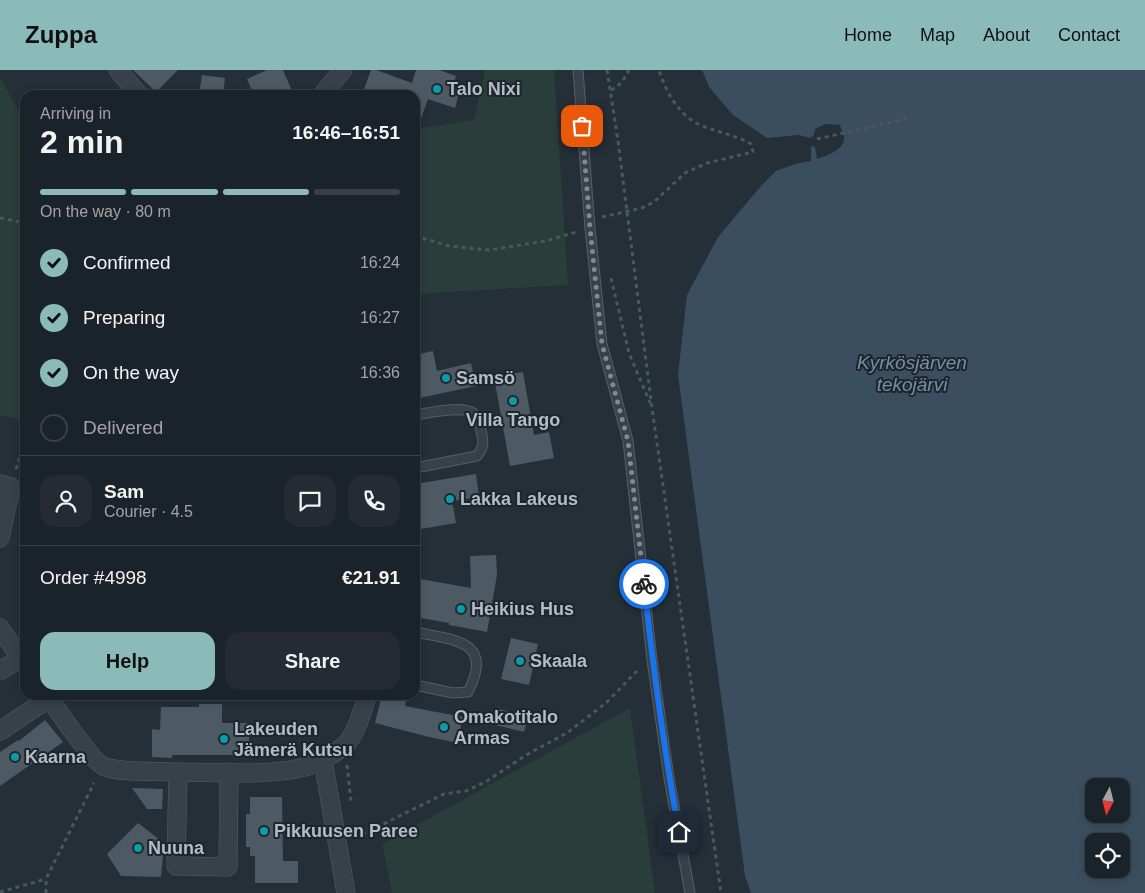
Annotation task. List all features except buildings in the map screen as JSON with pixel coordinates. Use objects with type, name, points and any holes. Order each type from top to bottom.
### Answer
[{"type":"street","points":[[118,70],[135,90]]},
{"type":"street","points":[[326,90],[343,70]]},
{"type":"street","points":[[0,537],[6,485]]},
{"type":"street","points":[[0,628],[20,657]]},
{"type":"street","points":[[0,671],[20,662]]},
{"type":"street","points":[[0,731],[44,700]]},
{"type":"street","points":[[50,700],[89,752],[103,766],[130,771],[271,772],[298,768],[323,760],[345,745],[361,719],[366,700]]},
{"type":"street","points":[[323,760],[346,893]]},
{"type":"street","points":[[178,772],[176,866],[228,867],[229,772]]},
{"type":"lane","points":[[578,70],[602,344],[628,441],[652,660],[669,778],[690,893]]},
{"type":"lane","points":[[420,414],[464,409],[473,414],[479,422],[484,438],[484,447],[477,456],[420,467]]},
{"type":"lane","points":[[420,633],[454,640],[467,646],[476,654],[477,667],[468,692],[453,693],[420,686]]},
{"type":"path","points":[[607,70],[720,893]]},
{"type":"path","points":[[610,90],[618,87],[629,70]]},
{"type":"path","points":[[420,237],[449,246],[489,250],[546,241],[626,211],[642,208],[654,202],[685,173],[699,166],[753,152],[751,144],[739,137],[696,122],[677,106],[663,84],[659,70]]},
{"type":"path","points":[[817,139],[910,118]]},
{"type":"path","points":[[0,218],[20,222]]},
{"type":"path","points":[[609,273],[613,282],[628,353],[652,408]]},
{"type":"path","points":[[6,485],[20,453]]},
{"type":"path","points":[[355,838],[444,794],[466,792],[487,781],[526,755],[568,733],[607,702],[636,670],[652,660]]},
{"type":"path","points":[[46,893],[46,879],[103,766]]},
{"type":"path","points":[[0,892],[46,879]]},
{"type":"green space","points":[[485,70],[554,70],[568,285],[420,294],[420,128],[474,120]]},
{"type":"green space","points":[[0,78],[20,112],[20,420],[0,415]]},
{"type":"green space","points":[[630,708],[655,893],[392,893],[382,844]]},
{"type":"water","name":"Kyrkösjärven tekojärvi","points":[[702,70],[1145,70],[1145,893],[751,893],[745,876],[678,375],[687,295],[718,237],[761,186],[776,171],[795,164],[811,161],[811,146],[815,147],[817,159],[838,149],[844,137],[840,125],[825,124],[815,129],[814,135],[810,138],[799,135],[767,138],[733,115],[709,87]]},
{"type":"way so far","points":[[582,126],[602,344],[628,441],[644,584]]},
{"type":"place","name":"Talo Nixi","points":[[437,89]]},
{"type":"place","name":"Samsö","points":[[446,378]]},
{"type":"place","name":"Villa Tango","points":[[513,401]]},
{"type":"place","name":"Lakka Lakeus","points":[[450,499]]},
{"type":"place","name":"Heikius Hus","points":[[461,609]]},
{"type":"place","name":"Skaala","points":[[520,661]]},
{"type":"place","name":"Omakotitalo Armas","points":[[444,727]]},
{"type":"place","name":"Lakeuden Jämerä Kutsu","points":[[224,739]]},
{"type":"place","name":"Kaarna","points":[[15,757]]},
{"type":"place","name":"Pikkuusen Paree","points":[[264,831]]},
{"type":"place","name":"Nuuna","points":[[138,848]]},
{"type":"route","points":[[644,584],[652,660],[669,778],[679,832]]}]
